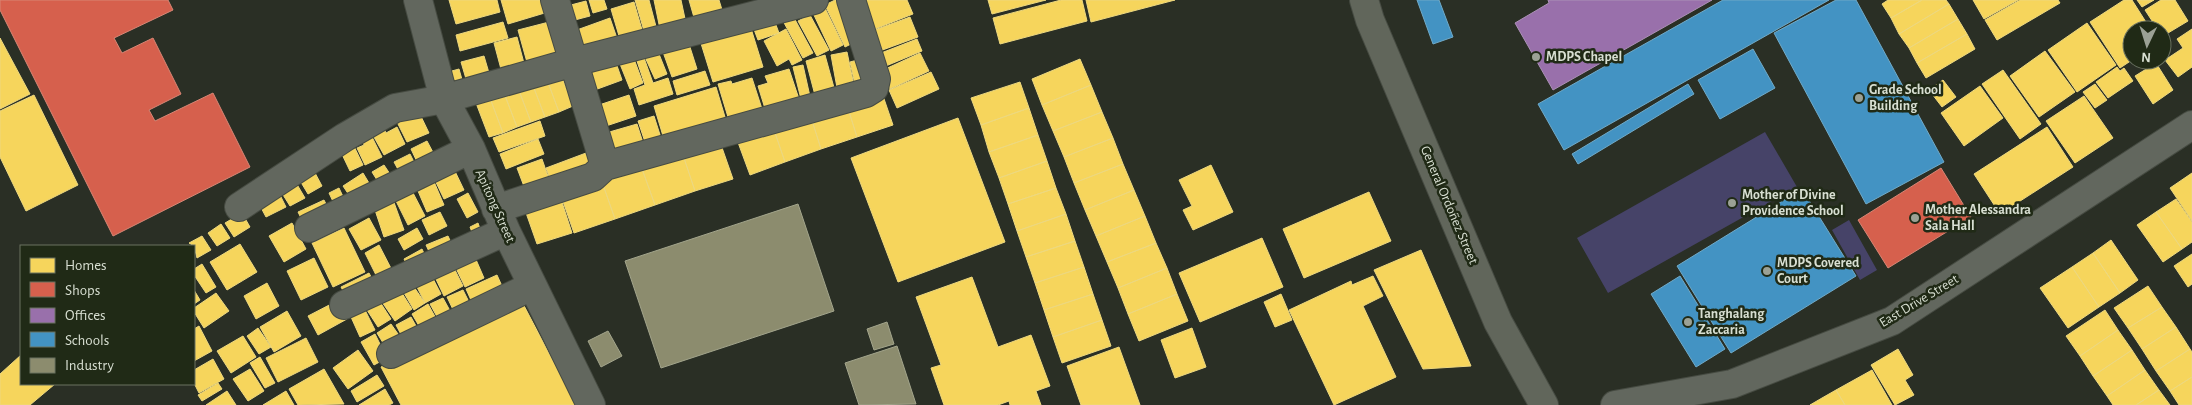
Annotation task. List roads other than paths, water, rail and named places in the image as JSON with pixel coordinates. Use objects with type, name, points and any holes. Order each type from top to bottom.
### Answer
[{"type":"main road","name":"General Ordoñez Street","points":[[1364,0],[1370,20],[1498,322],[1544,405]]},
{"type":"street","name":"Apitong Street","points":[[418,0],[444,99],[471,148],[501,220],[591,405]]},
{"type":"street","points":[[555,0],[605,166]]},
{"type":"street","points":[[239,206],[345,137],[395,108],[444,99],[574,62],[814,0]]},
{"type":"street","points":[[344,305],[501,220],[593,177],[605,166],[866,93],[874,88],[876,79],[851,0]]},
{"type":"street","name":"East Drive Street","points":[[1615,405],[1732,384],[1892,321],[2192,125]]},
{"type":"street","points":[[309,228],[471,148]]},
{"type":"street","points":[[391,354],[532,286]]},
{"type":"place","name":"MDPS Chapel","points":[[1536,57]]},
{"type":"place","name":"Grade School Building","points":[[1859,98]]},
{"type":"place","name":"Mother of Divine Providence School","points":[[1732,203]]},
{"type":"place","name":"Mother Alessandra Sala Hall","points":[[1915,218]]},
{"type":"place","name":"MDPS Covered Court","points":[[1767,271]]},
{"type":"place","name":"Tanghalang Zaccaria","points":[[1688,322]]}]
